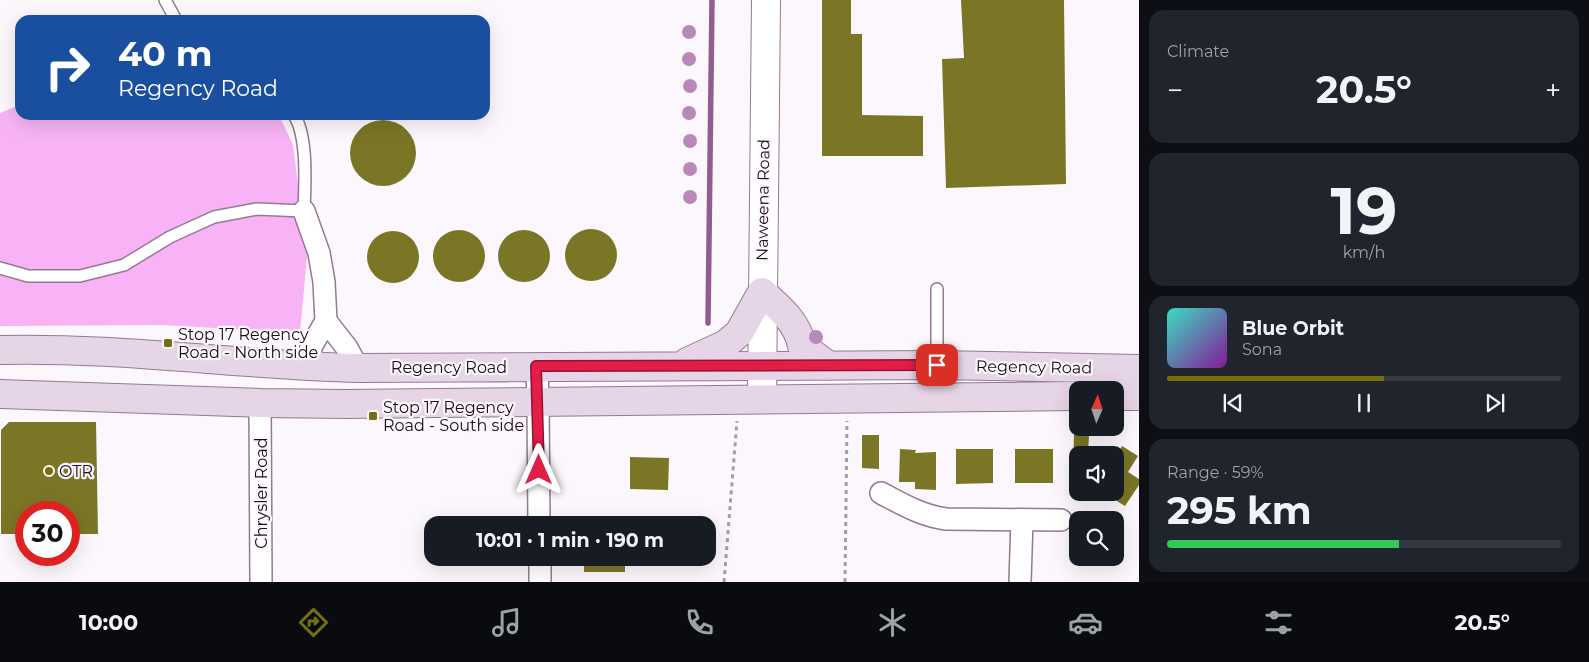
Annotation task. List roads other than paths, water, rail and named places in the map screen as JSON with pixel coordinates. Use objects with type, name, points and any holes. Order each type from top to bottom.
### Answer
[{"type":"main road","points":[[679,366],[726,344],[739,333],[762,292],[786,314],[801,338],[802,346],[829,366]]},
{"type":"main road","name":"Regency Road","points":[[0,350],[144,355],[310,367],[358,368],[937,365],[1139,369]]},
{"type":"main road","points":[[937,365],[938,398]]},
{"type":"main road","points":[[310,367],[346,404]]},
{"type":"main road","name":"Regency Road","points":[[0,394],[346,404],[1069,396]]},
{"type":"main road","points":[[1124,396],[1139,396]]},
{"type":"street","name":"Naweena Road","points":[[762,400],[766,0]]},
{"type":"street","points":[[304,211],[318,253],[324,282],[326,321],[311,347],[310,367]]},
{"type":"street","points":[[326,321],[347,348],[358,368]]},
{"type":"street","points":[[536,366],[539,516]]},
{"type":"street","name":"Chrysler Road","points":[[260,403],[261,582]]},
{"type":"street","points":[[881,493],[914,511],[931,517],[946,519],[1061,520]]},
{"type":"street","points":[[1020,582],[1022,520]]},
{"type":"street","points":[[540,566],[540,582]]},
{"type":"lane","points":[[165,0],[173,15]]},
{"type":"lane","points":[[0,268],[28,276],[80,276],[124,265],[170,237],[214,217],[257,209],[304,211],[306,170],[300,123],[298,120]]},
{"type":"lane","points":[[936,289],[937,365]]},
{"type":"waterway","points":[[708,323],[712,0]]},
{"type":"place","name":"Stop 17 Regency Road - North side","points":[[168,343]]},
{"type":"place","name":"Stop 17 Regency Road - South side","points":[[373,416]]},
{"type":"place","name":"OTR","points":[[49,471]]}]
